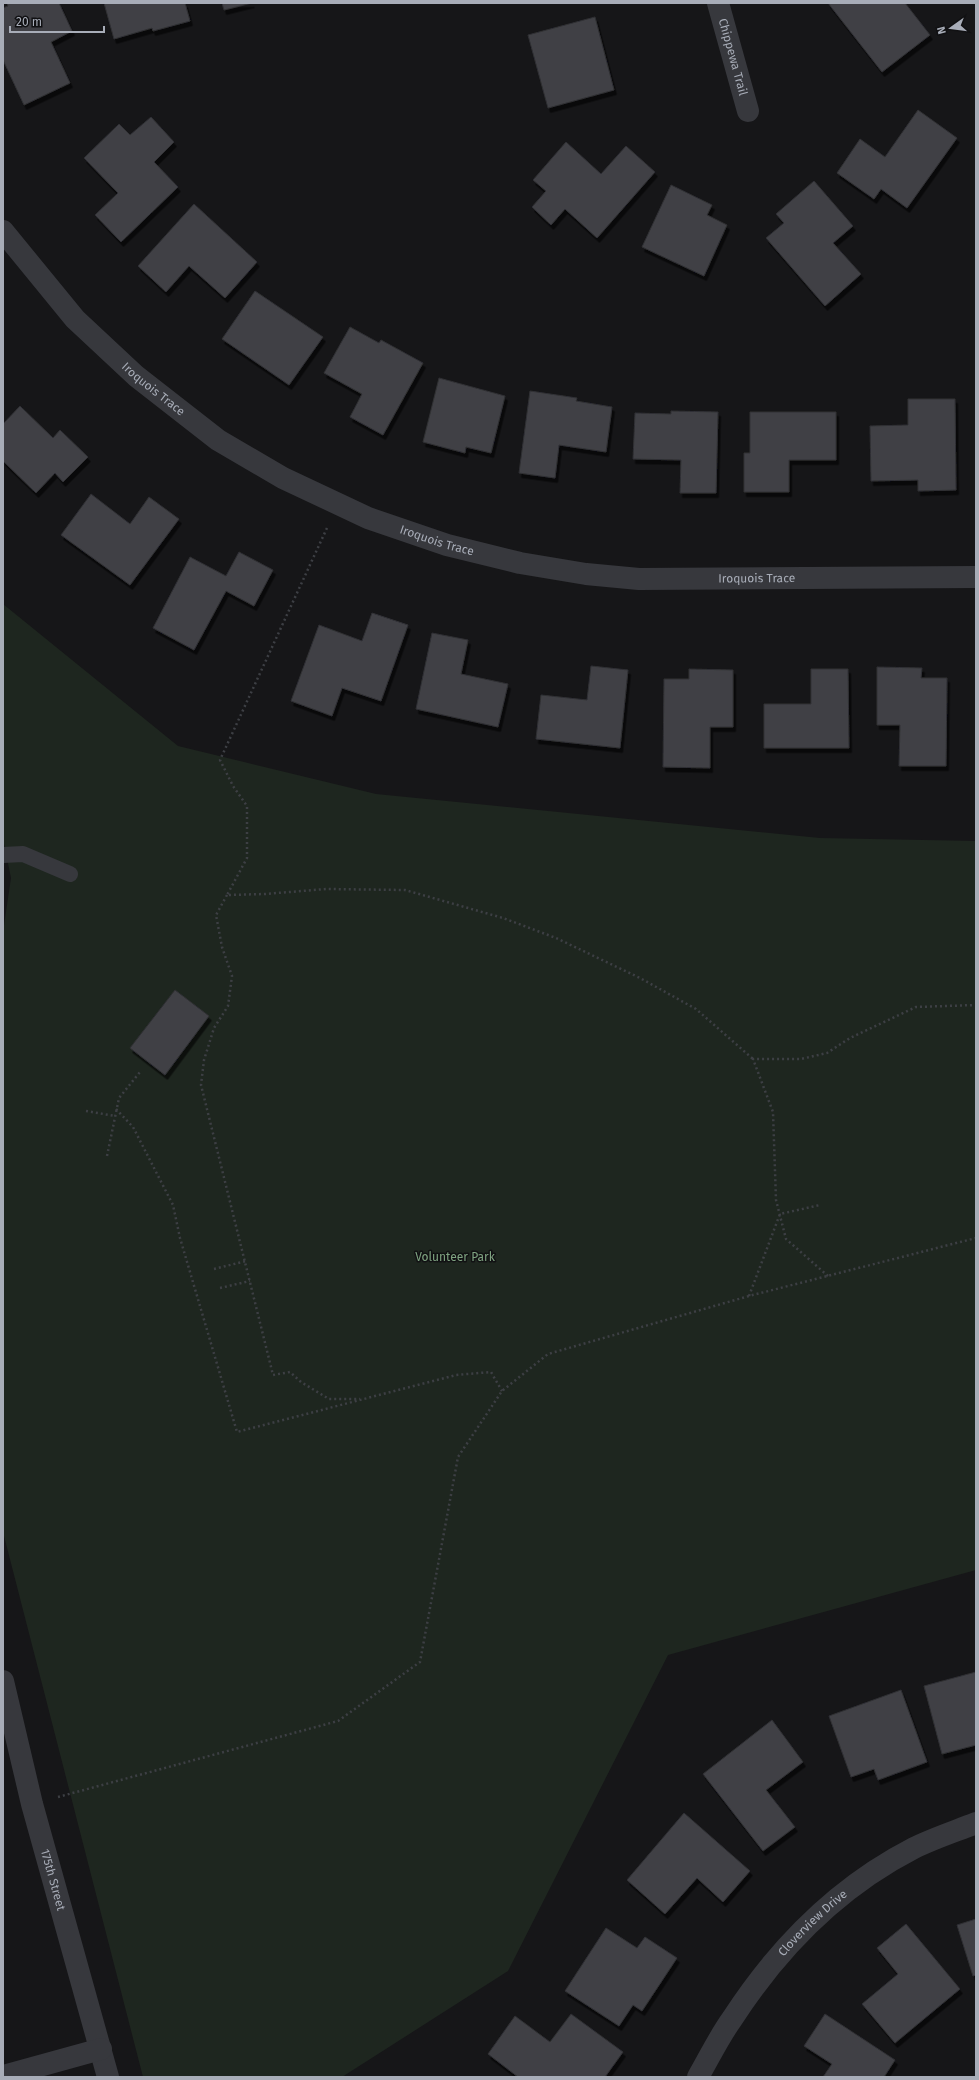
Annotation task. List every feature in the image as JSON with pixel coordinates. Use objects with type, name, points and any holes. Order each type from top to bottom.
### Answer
[{"type":"street","name":"Chippewa Trail","points":[[718,3],[748,110]]},
{"type":"street","name":"Iroquois Trace","points":[[3,231],[75,319],[148,385],[218,440],[283,478],[368,518],[447,545],[520,563],[586,574],[639,579],[976,577]]},
{"type":"street","name":"175th Street","points":[[3,1681],[32,1804],[108,2077]]},
{"type":"street","name":"Cloverview Drive","points":[[698,2077],[731,2019],[766,1972],[823,1910],[859,1882],[914,1848],[976,1823]]},
{"type":"street","points":[[3,2076],[101,2049]]},
{"type":"lane","points":[[3,855],[23,854],[70,874]]},
{"type":"path","points":[[328,528],[220,760],[232,786],[247,806],[247,858],[216,915],[222,947],[232,976],[228,1006],[214,1028],[204,1060],[201,1084],[273,1375],[290,1372],[301,1382],[330,1399],[364,1400]]},
{"type":"path","points":[[227,895],[265,894],[326,888],[406,890],[503,918],[556,938],[640,978],[696,1009],[753,1059],[773,1112],[776,1200],[786,1239],[828,1276]]},
{"type":"path","points":[[753,1059],[800,1059],[826,1053],[850,1038],[916,1007],[976,1005]]},
{"type":"path","points":[[107,1156],[119,1098],[140,1072]]},
{"type":"path","points":[[116,1109],[133,1127],[173,1205],[180,1238],[237,1432],[456,1375],[491,1372],[502,1391]]},
{"type":"path","points":[[86,1111],[115,1116]]},
{"type":"path","points":[[780,1214],[820,1205]]},
{"type":"path","points":[[749,1296],[780,1214]]},
{"type":"path","points":[[32,1804],[338,1722],[420,1662],[458,1457],[502,1391],[548,1354],[749,1296],[976,1238]]},
{"type":"path","points":[[214,1268],[246,1261]]},
{"type":"path","points":[[220,1288],[250,1281]]},
{"type":"green space","name":"Volunteer Park","points":[[3,604],[178,746],[376,794],[820,838],[976,841],[976,1570],[668,1655],[508,1971],[342,2077],[143,2077],[3,1532],[3,932],[11,878],[3,839]]},
{"type":"building","points":[[7,3],[59,3],[72,31],[51,42],[70,83],[24,105],[3,60],[3,8],[8,6]]},
{"type":"building","points":[[104,3],[185,3],[190,21],[153,31],[152,28],[114,39]]},
{"type":"building","points":[[222,3],[252,3],[224,10]]},
{"type":"building","points":[[828,3],[905,3],[930,35],[882,72]]},
{"type":"building","points":[[595,17],[614,90],[548,108],[528,35]]},
{"type":"building","points":[[918,110],[957,138],[907,208],[881,189],[874,199],[837,173],[860,139],[885,157]]},
{"type":"building","points":[[151,117],[174,142],[154,162],[178,187],[121,242],[95,215],[118,193],[84,158],[119,124],[130,135]]},
{"type":"building","points":[[566,142],[601,174],[626,146],[655,172],[597,238],[565,209],[551,225],[532,207],[546,191],[533,180]]},
{"type":"building","points":[[814,181],[853,226],[833,243],[861,274],[825,306],[766,238],[784,223],[776,214]]},
{"type":"building","points":[[671,185],[712,205],[707,215],[727,225],[704,276],[642,247]]},
{"type":"building","points":[[194,204],[257,262],[225,298],[189,266],[166,292],[138,266]]},
{"type":"building","points":[[255,291],[323,337],[289,385],[222,339]]},
{"type":"building","points":[[350,327],[379,343],[381,340],[423,363],[383,435],[350,417],[362,394],[324,373]]},
{"type":"building","points":[[439,378],[505,396],[491,453],[466,447],[465,453],[423,442]]},
{"type":"building","points":[[530,391],[577,398],[576,401],[612,407],[606,452],[559,445],[555,478],[519,473]]},
{"type":"building","points":[[908,399],[955,399],[956,490],[918,491],[918,480],[871,481],[870,426],[908,425]]},
{"type":"building","points":[[20,406],[53,438],[60,430],[88,457],[63,482],[55,473],[36,493],[3,461],[3,424]]},
{"type":"building","points":[[671,411],[718,412],[716,493],[680,493],[681,460],[633,459],[635,413],[671,414]]},
{"type":"building","points":[[750,412],[836,412],[836,460],[789,460],[789,492],[744,492],[744,453],[750,453]]},
{"type":"building","points":[[91,494],[130,524],[149,497],[179,519],[130,585],[61,535]]},
{"type":"building","points":[[239,552],[273,570],[254,606],[226,591],[194,650],[153,628],[190,557],[226,576]]},
{"type":"building","points":[[372,613],[408,625],[381,701],[342,688],[332,716],[291,701],[319,625],[362,641]]},
{"type":"building","points":[[432,633],[468,640],[461,674],[508,684],[498,727],[416,709]]},
{"type":"building","points":[[591,666],[628,670],[620,748],[536,739],[541,695],[587,700]]},
{"type":"building","points":[[877,667],[922,668],[921,678],[947,678],[946,766],[899,766],[900,725],[877,725]]},
{"type":"building","points":[[689,669],[733,670],[733,727],[710,727],[710,768],[663,767],[664,679],[689,679]]},
{"type":"building","points":[[811,669],[848,669],[849,748],[764,748],[764,704],[811,704]]},
{"type":"building","points":[[175,990],[209,1016],[165,1075],[130,1048]]},
{"type":"building","points":[[976,1672],[976,1745],[942,1754],[924,1686]]},
{"type":"building","points":[[901,1690],[927,1762],[878,1780],[874,1769],[851,1777],[829,1716]]},
{"type":"building","points":[[772,1720],[803,1762],[766,1790],[795,1827],[763,1851],[703,1774]]},
{"type":"building","points":[[684,1813],[750,1871],[723,1902],[697,1878],[665,1914],[627,1880]]},
{"type":"building","points":[[976,1919],[976,1975],[973,1976],[957,1925]]},
{"type":"building","points":[[906,1924],[960,1989],[895,2043],[862,2004],[898,1974],[877,1948]]},
{"type":"building","points":[[606,1928],[637,1948],[645,1937],[677,1958],[642,2011],[633,2005],[619,2026],[565,1991]]},
{"type":"building","points":[[571,2014],[623,2052],[605,2077],[518,2077],[488,2054],[515,2016],[550,2042]]},
{"type":"building","points":[[825,2014],[895,2060],[884,2077],[823,2077],[832,2064],[804,2046]]}]
